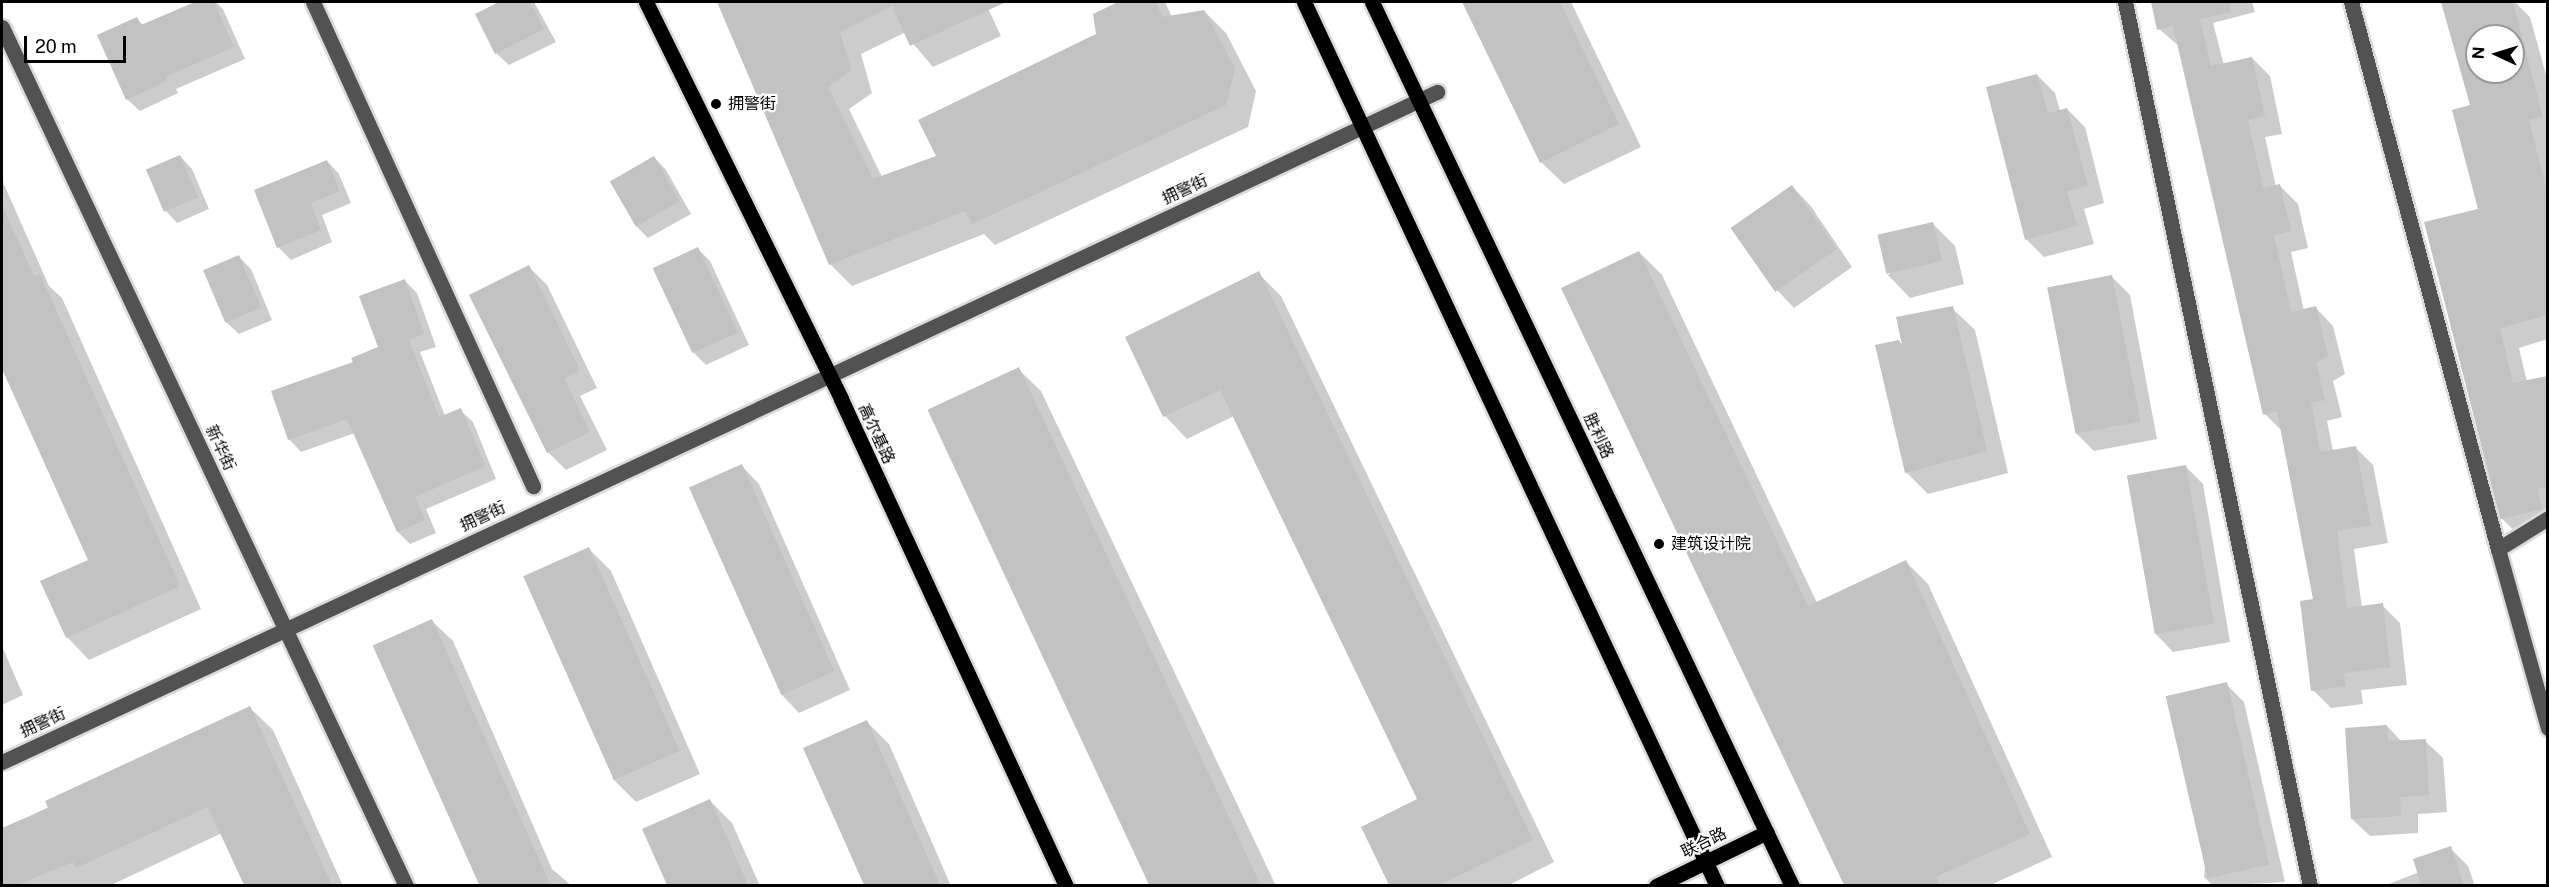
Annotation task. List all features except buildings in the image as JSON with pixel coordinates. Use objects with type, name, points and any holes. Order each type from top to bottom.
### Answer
[{"type":"main road","name":"高尔基路","points":[[646,2],[829,376],[1066,885]]},
{"type":"main road","points":[[1304,2],[1717,885]]},
{"type":"main road","name":"胜利路","points":[[1372,2],[1767,832],[1789,885]]},
{"type":"main road","name":"联合路","points":[[1656,885],[1767,832]]},
{"type":"street","points":[[314,2],[533,486]]},
{"type":"street","points":[[2125,2],[2310,885]]},
{"type":"street","points":[[2351,2],[2547,728]]},
{"type":"street","name":"新华街","points":[[2,27],[406,885]]},
{"type":"street","name":"拥警街","points":[[2,762],[1437,92]]},
{"type":"street","points":[[2498,549],[2547,518]]},
{"type":"place","name":"拥警街","points":[[716,104]]},
{"type":"place","name":"建筑设计院","points":[[1659,544]]}]
